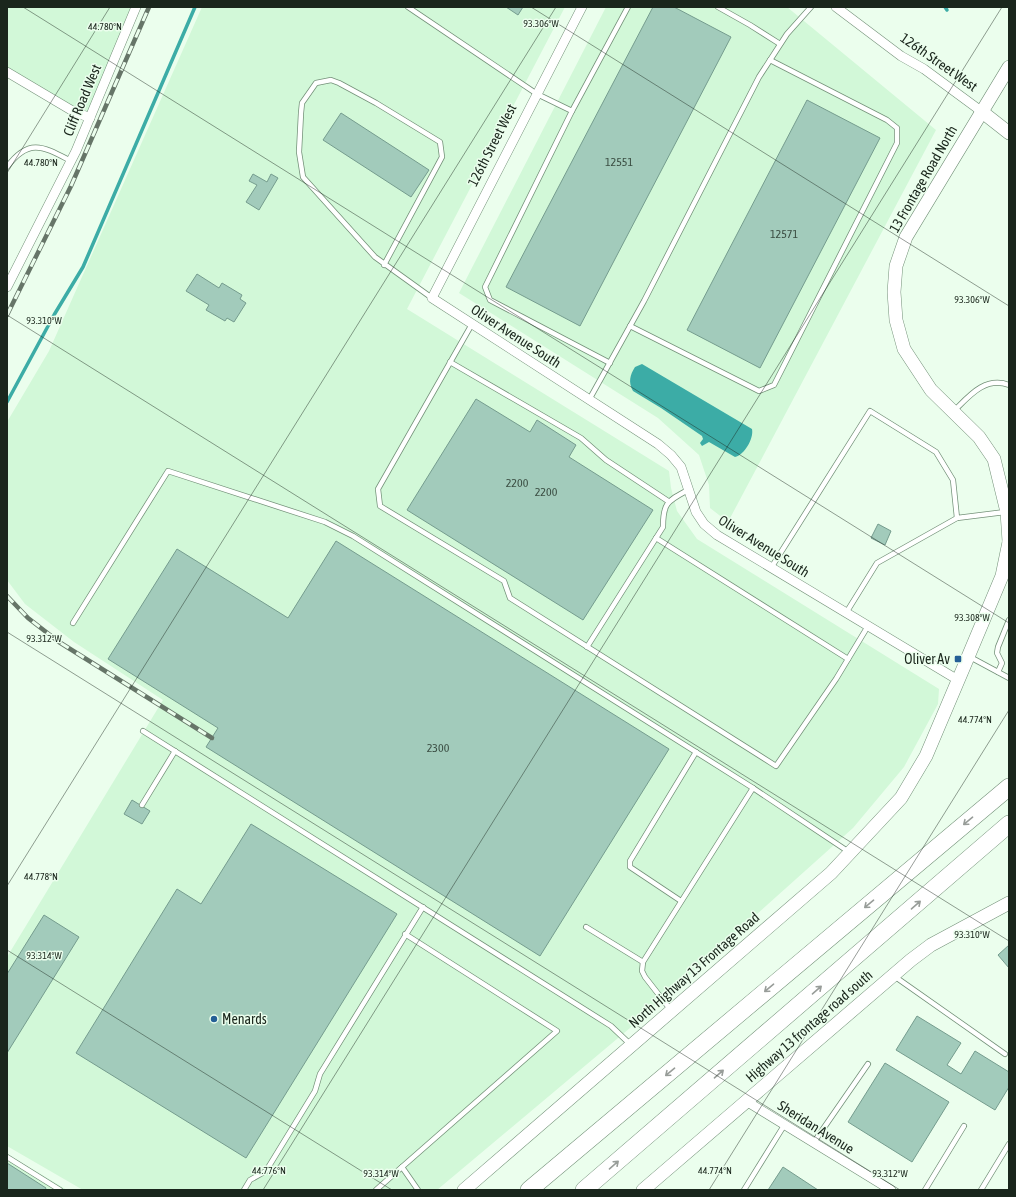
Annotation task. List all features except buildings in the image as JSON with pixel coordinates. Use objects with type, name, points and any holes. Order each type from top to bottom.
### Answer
[{"type":"highway","points":[[986,806],[1009,784]]},
{"type":"highway","points":[[529,1190],[1009,787]]},
{"type":"highway","points":[[584,1190],[1009,824]]},
{"type":"highway","points":[[965,862],[1009,833]]},
{"type":"street","name":"Cliff Road West","points":[[7,287],[90,118],[136,7]]},
{"type":"street","name":"126th Street West","points":[[432,298],[582,7]]},
{"type":"street","name":"126th Street West","points":[[836,7],[901,56],[924,69],[981,111],[1009,66]]},
{"type":"street","points":[[7,72],[71,110],[90,118]]},
{"type":"street","points":[[981,111],[1009,120]]},
{"type":"street","points":[[981,111],[1009,133]]},
{"type":"street","name":"13 Frontage Road North","points":[[926,756],[1002,576],[1009,542],[1008,512],[994,458],[979,437],[931,390],[904,349],[896,320],[894,292],[896,266],[906,237],[981,111]]},
{"type":"street","name":"Oliver Avenue South","points":[[432,298],[658,444],[671,455],[681,467],[696,512],[704,524],[717,535],[958,680]]},
{"type":"street","name":"North Highway 13 Frontage Road","points":[[464,1190],[831,873],[901,798],[926,756]]},
{"type":"street","name":"Highway 13 frontage road south","points":[[643,1190],[892,976],[932,945],[1009,903]]},
{"type":"street","name":"Sheridan Avenue","points":[[746,1101],[814,1142],[885,1188]]},
{"type":"lane","points":[[408,7],[537,94],[572,111]]},
{"type":"lane","points":[[610,363],[490,300],[486,287],[572,111],[628,7]]},
{"type":"lane","points":[[718,7],[780,44]]},
{"type":"lane","points":[[590,400],[759,77],[787,34],[811,7]]},
{"type":"lane","points":[[630,326],[759,391],[774,385],[897,143],[897,128],[887,120],[770,60]]},
{"type":"lane","points":[[384,265],[442,157],[440,142],[376,103],[339,83],[331,80],[316,82],[302,103],[298,152],[303,177],[375,258],[384,265],[432,298]]},
{"type":"lane","points":[[7,167],[19,154],[33,147],[46,148],[70,161]]},
{"type":"lane","points":[[472,324],[378,490],[380,506],[504,581],[510,598],[776,766],[848,659],[868,626]]},
{"type":"lane","points":[[450,362],[581,438],[606,460],[668,501]]},
{"type":"lane","points":[[954,411],[976,390],[992,383],[1009,385]]},
{"type":"lane","points":[[771,568],[870,411],[936,452],[953,480],[957,518]]},
{"type":"lane","points":[[72,623],[168,471],[325,522],[352,536],[753,788],[851,852]]},
{"type":"lane","points":[[587,647],[663,527],[663,511],[668,501],[688,490]]},
{"type":"lane","points":[[846,613],[877,564],[957,518],[1008,512]]},
{"type":"lane","points":[[656,538],[848,659]]},
{"type":"lane","points":[[998,672],[1002,663],[997,653],[998,647],[1009,620]]},
{"type":"lane","points":[[968,656],[1009,678]]},
{"type":"lane","points":[[143,731],[423,906],[611,1026],[631,1045]]},
{"type":"lane","points":[[142,805],[175,751]]},
{"type":"lane","points":[[681,901],[630,867],[630,861],[696,752]]},
{"type":"lane","points":[[672,1011],[645,977],[642,971],[643,962],[753,788]]},
{"type":"lane","points":[[244,1190],[250,1180],[266,1171],[315,1091],[320,1074],[423,906]]},
{"type":"lane","points":[[586,927],[643,962]]},
{"type":"lane","points":[[376,1190],[557,1032],[406,934]]},
{"type":"lane","points":[[892,976],[1005,1054]]},
{"type":"lane","points":[[814,1142],[868,1064]]},
{"type":"lane","points":[[744,1190],[785,1124]]},
{"type":"lane","points":[[924,1190],[964,1126]]},
{"type":"lane","points":[[982,1190],[1009,1144]]},
{"type":"lane","points":[[7,1157],[56,1189]]},
{"type":"lane","points":[[402,1167],[418,1190]]},
{"type":"shaded area","points":[[7,7],[133,7],[90,118],[7,72]]},
{"type":"shaded area","points":[[202,7],[565,7],[407,309],[669,471],[671,488],[677,511],[697,539],[939,689],[938,704],[904,767],[853,828],[630,1028],[437,1190],[83,1190],[7,1146],[7,957],[163,700],[74,642],[25,604],[7,580],[7,422],[49,351]]},
{"type":"shaded area","points":[[606,7],[787,7],[936,130],[728,522],[710,508],[709,485],[699,455],[658,418],[459,293]]},
{"type":"shaded area","points":[[7,1154],[67,1190],[7,1190]]},
{"type":"water","points":[[642,364],[752,429],[750,442],[745,450],[735,457],[709,442],[702,446],[700,443],[703,439],[702,436],[633,391],[630,385],[632,373],[635,367]]},
{"type":"waterway","points":[[7,402],[54,315],[83,267],[195,7]]},
{"type":"railway","points":[[7,315],[71,186],[149,7]]},
{"type":"railway","points":[[7,596],[28,618],[59,642],[212,738]]},
{"type":"place","name":"Oliver Av","points":[[958,659]]},
{"type":"place","name":"Menards","points":[[214,1019]]}]
